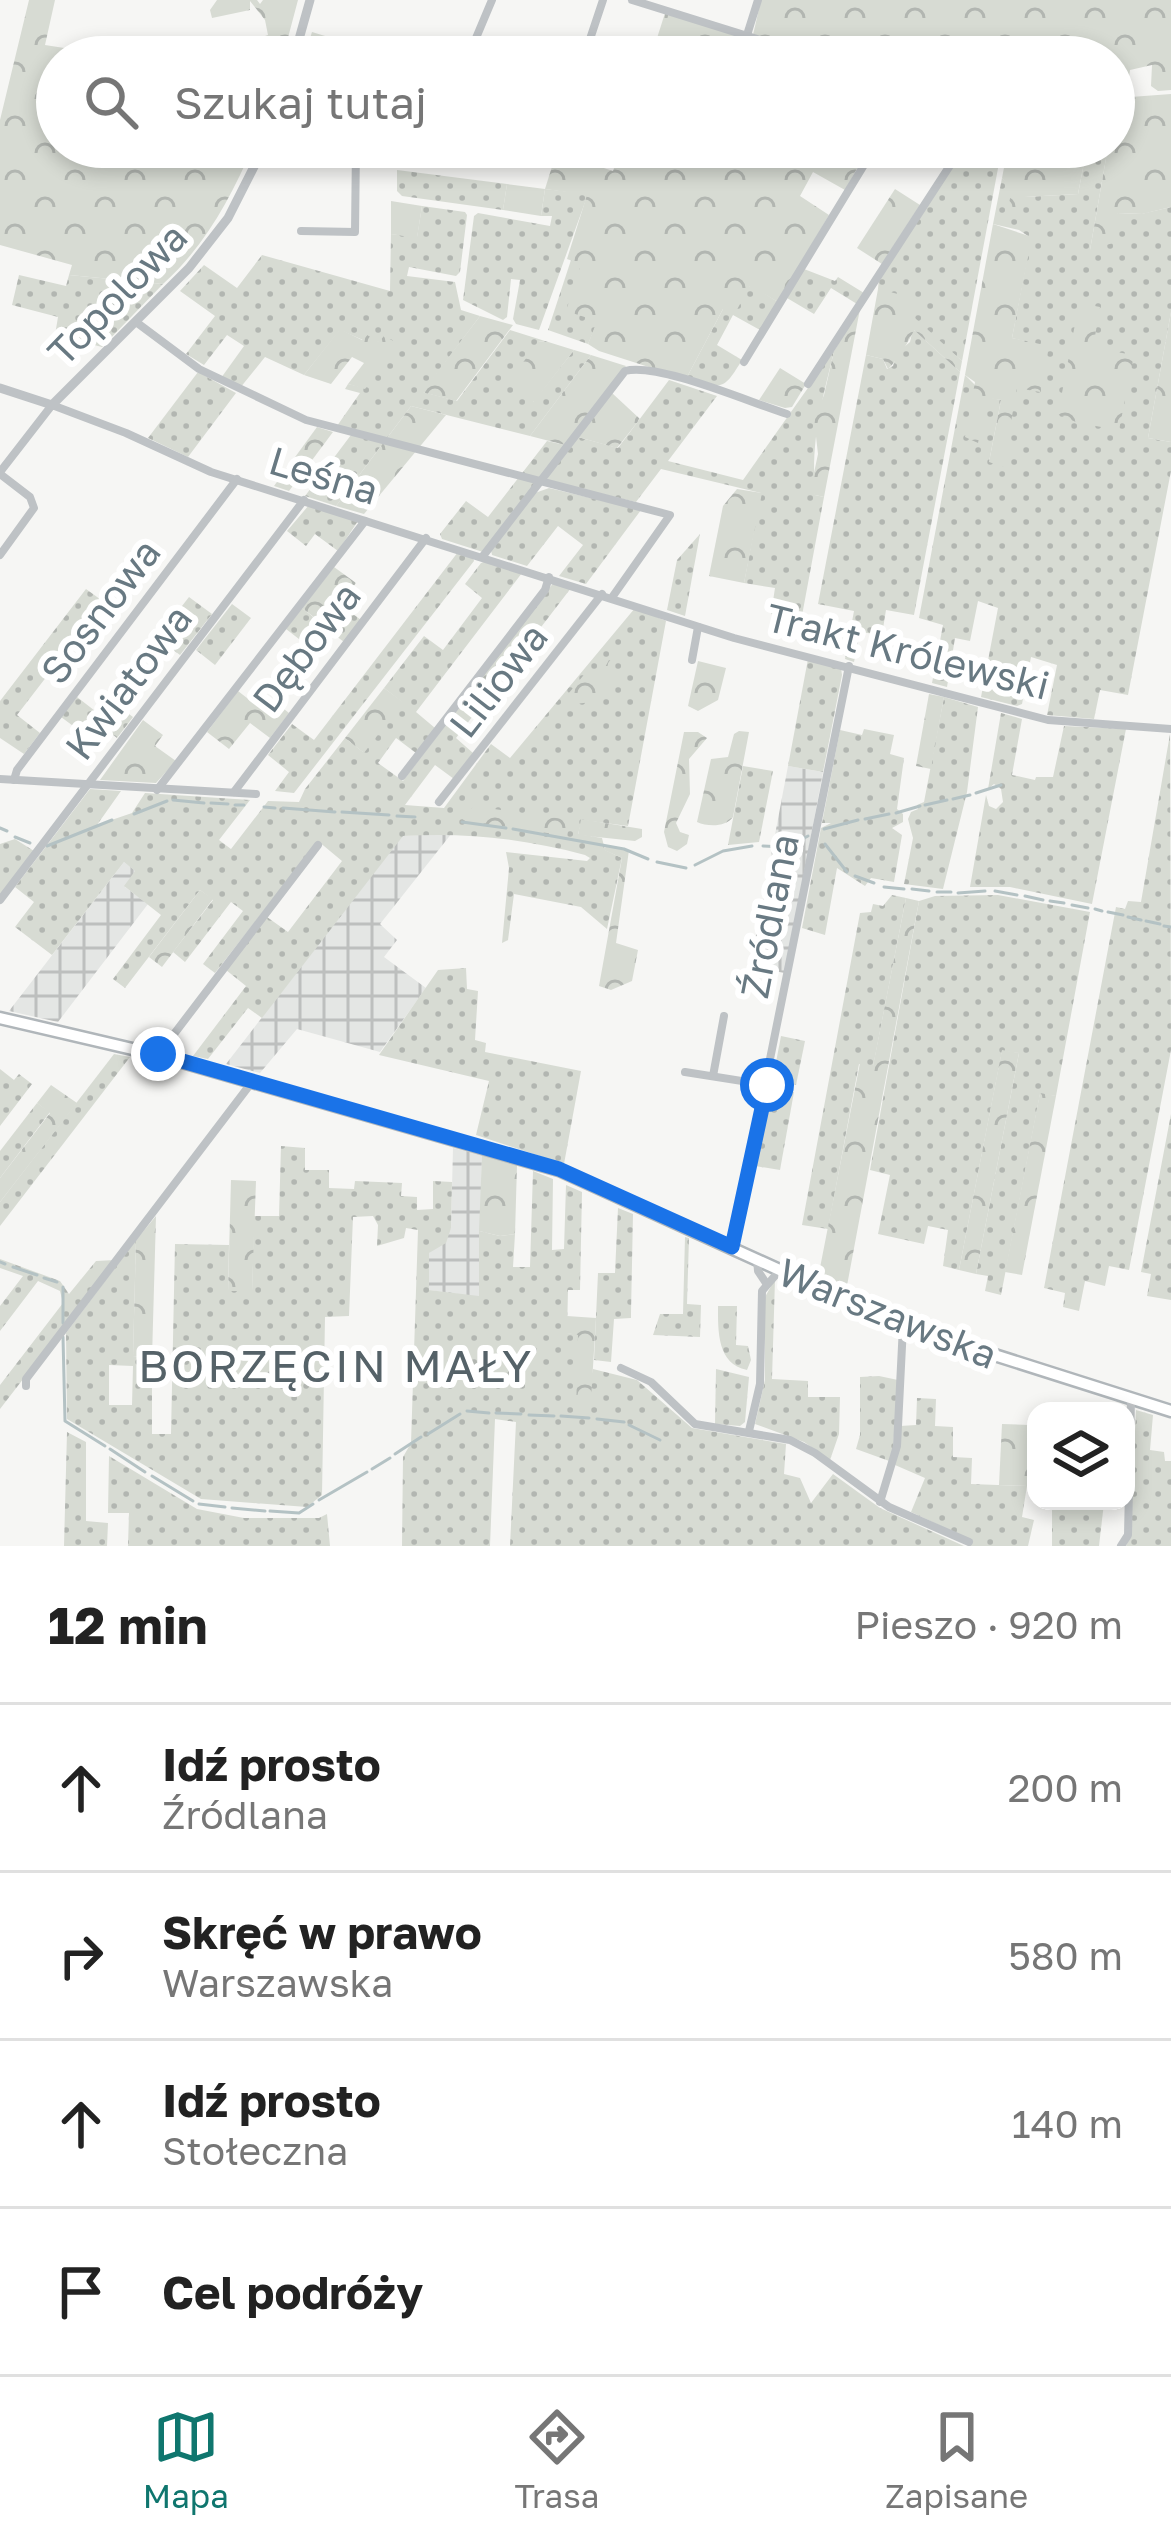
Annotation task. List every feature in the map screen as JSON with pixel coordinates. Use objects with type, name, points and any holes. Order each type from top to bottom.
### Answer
[{"type":"main road","name":"Warszawska","points":[[0,1018],[158,1054],[559,1169],[903,1326],[1171,1411]]},
{"type":"street","points":[[301,36],[310,0]]},
{"type":"street","points":[[477,36],[492,0]]},
{"type":"street","points":[[591,36],[603,0]]},
{"type":"street","points":[[632,0],[750,36]]},
{"type":"street","points":[[747,35],[758,0]]},
{"type":"street","name":"Topolowa","points":[[0,473],[52,405],[189,268],[228,218],[253,168]]},
{"type":"street","points":[[301,231],[356,232],[356,168]]},
{"type":"street","points":[[744,362],[862,168]]},
{"type":"street","points":[[808,384],[948,168]]},
{"type":"street","points":[[136,322],[199,369],[277,410],[541,482]]},
{"type":"street","points":[[483,556],[631,368],[692,382],[787,414]]},
{"type":"street","name":"Leśna","points":[[0,388],[211,472],[636,604]]},
{"type":"street","points":[[0,473],[30,497],[34,508],[0,555]]},
{"type":"street","name":"Sosnowa","points":[[14,780],[237,479]]},
{"type":"street","name":"Liliowa","points":[[440,802],[672,517],[541,482]]},
{"type":"street","name":"Kwiatowa","points":[[0,900],[304,500]]},
{"type":"street","points":[[157,790],[366,520]]},
{"type":"street","name":"Dębowa","points":[[234,792],[426,538]]},
{"type":"street","points":[[402,776],[545,590],[549,578]]},
{"type":"street","name":"Trakt Królewski","points":[[636,604],[698,627],[1048,720],[1171,729]]},
{"type":"street","points":[[692,660],[698,627]]},
{"type":"street","name":"Źródlana","points":[[732,1247],[849,666]]},
{"type":"street","points":[[0,779],[256,794]]},
{"type":"street","points":[[158,1054],[317,845]]},
{"type":"street","points":[[712,1076],[724,1016]]},
{"type":"street","points":[[685,1072],[767,1085]]},
{"type":"street","points":[[26,1386],[26,1379],[253,1082]]},
{"type":"street","points":[[757,1259],[766,1282]]},
{"type":"street","points":[[749,1431],[760,1384],[762,1291],[780,1270]]},
{"type":"street","points":[[880,1502],[895,1460],[903,1326]]},
{"type":"street","points":[[621,1368],[651,1382],[695,1424],[770,1434],[804,1446],[880,1502],[969,1542]]},
{"type":"street","points":[[1121,1546],[1128,1535],[1131,1399]]},
{"type":"shaded area","points":[[788,766],[823,772],[785,973],[750,967]]},
{"type":"shaded area","points":[[452,833],[380,924],[397,940],[384,957],[426,988],[380,1052],[297,1029],[260,1073],[226,1064],[402,836]]},
{"type":"shaded area","points":[[124,862],[136,871],[125,887],[148,904],[58,1022],[9,1011]]},
{"type":"shaded area","points":[[453,1148],[482,1155],[479,1297],[429,1290],[429,1253],[451,1228]]},
{"type":"green space","points":[[29,0],[55,0],[47,36],[36,36],[36,168],[243,168],[215,221],[163,284],[69,275],[72,265],[0,245],[0,120]]},
{"type":"green space","points":[[217,0],[257,0],[260,4],[263,0],[298,0],[288,36],[265,36],[265,20],[250,1],[250,10],[212,18],[210,10]]},
{"type":"green space","points":[[761,0],[1171,0],[1171,90],[1151,86],[1152,65],[1135,69],[1135,36],[753,35]]},
{"type":"green space","points":[[665,13],[740,36],[658,36]]},
{"type":"green space","points":[[1171,94],[1171,207],[1142,214],[1118,213],[1113,243],[1090,250],[1104,168],[1135,168],[1135,97]]},
{"type":"green space","points":[[552,168],[857,168],[845,190],[813,172],[800,196],[829,215],[778,302],[750,286],[734,315],[723,309],[686,379],[599,351],[588,344],[597,321],[566,311],[581,264],[567,259],[587,195],[545,189]]},
{"type":"green space","points":[[951,168],[998,168],[962,361],[878,289],[879,278]]},
{"type":"green space","points":[[1004,168],[1083,168],[1078,194],[1025,197],[1022,211],[1008,209],[1012,188],[1002,178]]},
{"type":"green space","points":[[1083,168],[1104,168],[1090,250],[1118,213],[1171,207],[1171,312],[1148,438],[1171,442],[1171,471],[1128,695],[1100,690],[1094,719],[1047,715],[1057,665],[1031,657],[1022,704],[981,697],[998,608],[978,601],[970,641],[955,638],[947,687],[932,683],[943,625],[919,618],[965,375],[987,397],[1001,400],[989,462],[1017,387],[1048,347],[1012,338],[1031,238],[993,224],[1002,178],[1025,197],[1078,194]]},
{"type":"green space","points":[[397,170],[507,184],[503,210],[402,196],[397,191]]},
{"type":"green space","points":[[507,184],[545,189],[541,216],[503,210]]},
{"type":"green space","points":[[545,189],[588,194],[539,330],[513,319],[520,280],[511,279],[503,320],[463,300],[474,216],[550,226],[552,216],[541,216]]},
{"type":"green space","points":[[895,189],[920,205],[882,264],[857,248]]},
{"type":"green space","points":[[391,201],[422,206],[417,238],[391,234]]},
{"type":"green space","points":[[422,206],[467,215],[460,272],[456,276],[409,267],[407,276],[455,282],[461,310],[480,316],[423,392],[457,401],[510,330],[545,341],[538,342],[533,402],[574,350],[591,355],[530,436],[411,406],[336,506],[305,496],[354,431],[337,426],[360,393],[345,389],[348,384],[365,388],[379,342],[340,330],[304,375],[265,357],[240,388],[221,378],[244,346],[227,335],[204,365],[186,354],[215,316],[180,291],[204,265],[237,288],[262,255],[390,291],[391,234],[417,237]]},
{"type":"green space","points":[[993,224],[1032,237],[1012,338],[1049,346],[1040,392],[1017,388],[1003,467],[989,462],[1001,400],[987,398],[978,443],[965,437],[975,382],[965,375]]},
{"type":"green space","points":[[571,260],[581,263],[598,321],[588,344],[548,330]]},
{"type":"green space","points":[[804,269],[835,281],[838,277],[864,293],[857,304],[831,288],[814,314],[787,298]]},
{"type":"green space","points":[[19,275],[66,286],[69,275],[163,284],[102,347],[55,335],[58,317],[12,305]]},
{"type":"green space","points":[[751,285],[778,302],[760,330],[733,315],[717,345],[742,360],[735,371],[720,385],[687,377],[723,309]]},
{"type":"green space","points":[[878,289],[918,299],[915,318],[962,361],[960,372],[914,330],[888,369],[883,359],[866,355]]},
{"type":"green space","points":[[1079,303],[1100,307],[1093,348],[1134,355],[1119,430],[1078,423],[1058,414]]},
{"type":"green space","points":[[860,309],[824,497],[815,495],[811,487],[818,454],[814,419],[834,351]]},
{"type":"green space","points":[[1171,312],[1171,442],[1148,438]]},
{"type":"green space","points":[[480,316],[513,325],[456,401],[422,392]]},
{"type":"green space","points":[[340,329],[362,340],[367,335],[379,342],[384,336],[399,344],[365,389],[348,384],[364,363],[352,357],[331,384],[304,375]]},
{"type":"green space","points":[[913,329],[960,372],[914,615],[886,610],[882,635],[860,632],[854,662],[845,659],[854,611],[818,604],[866,355],[883,359],[887,369],[893,366]]},
{"type":"green space","points":[[538,342],[574,350],[534,402],[508,383]]},
{"type":"green space","points":[[834,351],[814,456],[815,495],[824,497],[801,621],[771,614],[775,588],[744,583],[761,493],[661,469],[636,502],[548,481],[578,437],[618,448],[669,380],[717,396],[668,461],[743,480]]},
{"type":"green space","points":[[591,355],[626,366],[565,445],[530,436]]},
{"type":"green space","points":[[780,368],[806,384],[792,407],[759,400]]},
{"type":"green space","points":[[198,372],[236,393],[188,457],[148,438]]},
{"type":"green space","points":[[612,393],[640,419],[617,448],[578,437]]},
{"type":"green space","points":[[411,406],[446,415],[364,514],[336,506]]},
{"type":"green space","points":[[317,427],[333,432],[289,491],[274,486]]},
{"type":"green space","points":[[547,441],[565,445],[483,552],[442,539],[440,534],[466,501],[488,517]]},
{"type":"green space","points":[[549,488],[641,510],[586,584],[559,576],[583,545],[558,526],[527,566],[492,555],[491,550],[535,493]]},
{"type":"green space","points":[[737,489],[762,493],[744,583],[709,576],[723,506]]},
{"type":"green space","points":[[309,505],[358,521],[338,551],[315,534],[306,546],[287,531]]},
{"type":"green space","points":[[700,534],[685,616],[667,610],[677,560]]},
{"type":"green space","points":[[458,552],[474,561],[294,793],[275,791],[289,772],[268,755],[292,724],[314,740]]},
{"type":"green space","points":[[487,561],[522,573],[416,712],[435,728],[416,753],[396,738],[378,763],[403,781],[554,582],[571,588],[456,738],[473,753],[454,779],[435,765],[405,805],[444,808],[491,744],[510,758],[635,608],[666,621],[628,826],[582,820],[578,834],[602,838],[605,850],[622,858],[607,929],[581,907],[514,894],[508,940],[502,943],[509,868],[506,852],[587,861],[590,858],[585,855],[495,838],[403,836],[262,1018],[248,1008],[208,1059],[193,1056],[246,986],[226,970],[267,917],[288,932],[342,861],[318,841],[215,973],[203,964],[243,911],[231,902],[185,962],[173,952],[213,900],[200,890],[125,988],[113,979],[161,915],[124,886],[135,871],[124,862],[52,955],[15,927],[34,902],[15,887],[90,789],[121,791],[97,825],[132,813],[145,793],[250,800],[219,840],[231,849],[268,801],[299,802],[345,738],[363,752],[402,702],[384,688],[424,636],[443,650],[482,598],[465,584]]},
{"type":"green space","points":[[334,567],[356,583],[324,625],[302,608]]},
{"type":"green space","points":[[86,589],[104,602],[17,715],[40,733],[24,754],[0,738],[0,701]]},
{"type":"green space","points":[[189,597],[212,614],[180,655],[157,638]]},
{"type":"green space","points":[[232,604],[251,618],[215,665],[196,650]]},
{"type":"green space","points":[[340,604],[361,620],[344,642],[323,626],[308,646],[286,629],[302,608],[323,625]]},
{"type":"green space","points":[[808,659],[841,668],[842,675],[823,772],[788,766]]},
{"type":"green space","points":[[609,660],[614,671],[601,701],[566,705],[564,699],[587,671],[602,673]]},
{"type":"green space","points":[[698,661],[726,668],[718,700],[698,711],[688,706]]},
{"type":"green space","points":[[384,688],[403,702],[364,753],[345,738]]},
{"type":"green space","points":[[238,691],[260,708],[269,697],[289,713],[270,738],[250,723],[229,749],[207,732]]},
{"type":"green space","points":[[929,694],[944,697],[931,769],[916,766]]},
{"type":"green space","points":[[77,697],[99,714],[110,700],[133,717],[117,738],[95,721],[84,734],[61,717]]},
{"type":"green space","points":[[944,697],[978,707],[967,792],[943,889],[904,884],[913,838],[908,819],[924,802]]},
{"type":"green space","points":[[1001,713],[1022,719],[1012,775],[1035,780],[1053,777],[1064,726],[1126,729],[1092,904],[1010,887],[970,887],[986,795],[989,806],[996,809],[1003,802],[1001,789],[994,784],[988,789]]},
{"type":"green space","points":[[143,720],[163,735],[155,746],[176,761],[156,783],[100,780]]},
{"type":"green space","points":[[864,729],[894,735],[890,754],[904,758],[897,809],[903,822],[892,828],[902,835],[894,882],[871,878],[865,886],[837,868],[825,935],[802,928],[821,828],[831,823],[822,823],[840,730],[862,735]]},
{"type":"green space","points":[[739,731],[749,732],[733,817],[716,825],[697,822],[711,759],[728,757]]},
{"type":"green space","points":[[684,732],[707,738],[689,759],[690,794],[676,823],[680,832],[689,835],[687,844],[677,851],[668,847],[664,832]]},
{"type":"green space","points":[[1170,734],[1171,1050],[1129,1270],[1109,1266],[1105,1286],[1085,1281],[1079,1311],[1063,1307],[1065,1293],[1044,1288],[1116,907],[1125,909],[1128,901],[1141,902]]},
{"type":"green space","points":[[743,766],[773,771],[759,842],[728,845]]},
{"type":"green space","points":[[473,806],[570,820],[567,836],[463,820]]},
{"type":"green space","points":[[581,819],[642,829],[642,837],[635,841],[578,835]]},
{"type":"green space","points":[[15,839],[34,851],[0,896],[0,844]]},
{"type":"green space","points":[[606,846],[629,850],[616,943],[638,950],[632,981],[611,990],[599,986],[622,858],[604,850]]},
{"type":"green space","points":[[200,890],[213,899],[162,967],[149,957]]},
{"type":"green space","points":[[892,895],[906,898],[873,1067],[859,1064],[828,1229],[802,1225],[860,913],[871,912],[873,904],[883,906]]},
{"type":"green space","points":[[998,895],[1090,912],[1056,1096],[1040,1094],[1001,1295],[985,1291],[988,1276],[976,1274],[1019,1053],[1002,1051],[959,1270],[943,1266],[948,1230],[928,1226],[924,1244],[878,1234],[890,1175],[870,1170],[919,901],[935,896]]},
{"type":"green space","points":[[906,898],[919,901],[846,1291],[818,1278],[860,1063],[873,1066]]},
{"type":"green space","points":[[466,968],[467,989],[478,991],[475,1040],[486,1043],[485,1052],[581,1071],[564,1164],[476,1135],[489,1081],[379,1055],[438,970]]},
{"type":"green space","points":[[781,1036],[805,1041],[796,1085],[777,1083],[773,1078]]},
{"type":"green space","points":[[1002,1050],[1019,1053],[976,1274],[959,1270]]},
{"type":"green space","points":[[114,1054],[130,1057],[0,1226],[0,1202]]},
{"type":"green space","points":[[0,1069],[14,1080],[19,1074],[32,1084],[0,1126]]},
{"type":"green space","points":[[51,1085],[77,1103],[0,1202],[0,1178],[50,1113],[37,1103]]},
{"type":"green space","points":[[794,1092],[780,1170],[755,1166],[770,1093]]},
{"type":"green space","points":[[1040,1093],[1056,1096],[1022,1275],[1005,1272]]},
{"type":"green space","points":[[37,1103],[50,1112],[0,1178],[0,1151]]},
{"type":"green space","points":[[1171,1114],[1171,1300],[1147,1296],[1151,1274],[1141,1272]]},
{"type":"green space","points":[[281,1146],[305,1148],[305,1170],[329,1170],[329,1188],[354,1189],[355,1181],[402,1183],[401,1196],[417,1197],[417,1210],[433,1209],[433,1181],[452,1182],[451,1228],[446,1243],[429,1253],[429,1290],[479,1296],[479,1231],[515,1234],[513,1267],[530,1267],[533,1171],[553,1179],[552,1250],[564,1249],[566,1185],[582,1192],[580,1290],[568,1290],[567,1333],[578,1334],[588,1392],[593,1369],[637,1380],[692,1428],[786,1444],[784,1474],[800,1478],[811,1503],[833,1474],[880,1508],[964,1546],[510,1546],[516,1422],[495,1419],[490,1546],[402,1546],[403,1457],[411,1443],[418,1230],[406,1228],[404,1238],[377,1246],[378,1225],[373,1216],[353,1217],[349,1316],[325,1317],[322,1495],[307,1507],[201,1499],[67,1419],[66,1333],[136,1240],[133,1356],[152,1358],[152,1434],[171,1434],[175,1244],[229,1245],[228,1291],[252,1291],[254,1216],[279,1216]],"holes":[[[109,1365],[133,1366],[132,1405],[109,1405]]]},
{"type":"green space","points":[[482,1155],[517,1165],[515,1234],[479,1231]]},
{"type":"green space","points":[[231,1180],[256,1181],[252,1291],[228,1291]]},
{"type":"green space","points":[[618,1208],[633,1214],[631,1318],[614,1319],[611,1362],[594,1360],[598,1273],[615,1273]]},
{"type":"green space","points":[[156,1216],[152,1358],[133,1356],[136,1240]]},
{"type":"green space","points":[[685,1237],[689,1238],[687,1304],[701,1305],[700,1337],[653,1335],[660,1314],[683,1314]]},
{"type":"green space","points":[[0,1259],[60,1281],[69,1294],[96,1261],[115,1260],[0,1409],[0,1385],[63,1303],[60,1291],[38,1281],[0,1331],[0,1306],[23,1276],[0,1268]]},
{"type":"green space","points":[[775,1279],[772,1379],[808,1381],[808,1397],[840,1397],[839,1434],[830,1460],[804,1442],[755,1424],[765,1380],[765,1297]]},
{"type":"green space","points":[[718,1306],[737,1306],[736,1345],[748,1346],[747,1370],[725,1354]]},
{"type":"green space","points":[[567,1316],[596,1318],[590,1415],[576,1414],[578,1335],[567,1333]]},
{"type":"green space","points":[[716,1369],[749,1377],[745,1422],[740,1426],[715,1424]]},
{"type":"green space","points":[[860,1377],[898,1380],[892,1462],[856,1449]]},
{"type":"green space","points":[[917,1398],[936,1399],[935,1426],[953,1427],[953,1457],[972,1458],[971,1484],[1027,1486],[1022,1517],[1034,1520],[1028,1546],[969,1546],[969,1539],[911,1512],[925,1478],[895,1465],[900,1426],[916,1425]]},
{"type":"green space","points":[[1136,1410],[1153,1415],[1150,1450],[1164,1452],[1165,1461],[1171,1461],[1171,1546],[1126,1546],[1131,1510],[1135,1510]]},
{"type":"green space","points":[[1002,1424],[1027,1425],[1027,1486],[999,1485]]},
{"type":"green space","points":[[67,1432],[86,1442],[86,1521],[108,1523],[107,1546],[64,1546]]},
{"type":"green space","points":[[109,1456],[197,1509],[244,1518],[319,1518],[327,1514],[330,1546],[128,1546],[129,1513],[108,1513]]},
{"type":"green space","points":[[1052,1510],[1103,1510],[1099,1546],[1052,1546]]},
{"type":"waterway","points":[[976,793],[1001,785]]},
{"type":"waterway","points":[[953,799],[970,795]]},
{"type":"waterway","points":[[173,800],[204,803]]},
{"type":"waterway","points":[[925,805],[947,800]]},
{"type":"waterway","points":[[134,814],[167,801]]},
{"type":"waterway","points":[[211,803],[228,804]]},
{"type":"waterway","points":[[235,805],[244,805]]},
{"type":"waterway","points":[[896,813],[920,806]]},
{"type":"waterway","points":[[264,807],[275,808]]},
{"type":"waterway","points":[[283,808],[335,812]]},
{"type":"waterway","points":[[342,812],[389,815]]},
{"type":"waterway","points":[[865,819],[889,814]]},
{"type":"waterway","points":[[397,816],[415,817]]},
{"type":"waterway","points":[[47,846],[112,820]]},
{"type":"waterway","points":[[824,829],[858,820]]},
{"type":"waterway","points":[[462,822],[506,828]]},
{"type":"waterway","points":[[0,828],[7,831]]},
{"type":"waterway","points":[[513,829],[624,849],[648,859]]},
{"type":"waterway","points":[[791,845],[808,836]]},
{"type":"waterway","points":[[15,837],[30,843]]},
{"type":"waterway","points":[[825,844],[847,872]]},
{"type":"waterway","points":[[695,865],[723,851],[752,846]]},
{"type":"waterway","points":[[763,846],[784,847]]},
{"type":"waterway","points":[[657,862],[686,868]]},
{"type":"waterway","points":[[855,876],[874,883]]},
{"type":"waterway","points":[[884,887],[904,889]]},
{"type":"waterway","points":[[912,889],[929,891]]},
{"type":"waterway","points":[[958,893],[985,891]]},
{"type":"waterway","points":[[995,891],[1017,895]]},
{"type":"waterway","points":[[937,892],[951,892]]},
{"type":"waterway","points":[[1025,896],[1043,900]]},
{"type":"waterway","points":[[1050,901],[1064,903]]},
{"type":"waterway","points":[[1072,905],[1088,908]]},
{"type":"waterway","points":[[1095,909],[1102,911]]},
{"type":"waterway","points":[[1108,912],[1123,915]]},
{"type":"waterway","points":[[1128,917],[1141,920]]},
{"type":"waterway","points":[[1146,921],[1160,924]]},
{"type":"waterway","points":[[1164,926],[1171,927]]},
{"type":"waterway","points":[[0,1262],[5,1264]]},
{"type":"waterway","points":[[13,1267],[37,1275]]},
{"type":"waterway","points":[[44,1278],[57,1282]]},
{"type":"waterway","points":[[63,1287],[63,1323]]},
{"type":"waterway","points":[[63,1337],[65,1421],[105,1446]]},
{"type":"waterway","points":[[467,1411],[489,1413]]},
{"type":"waterway","points":[[496,1413],[521,1414]]},
{"type":"waterway","points":[[428,1434],[460,1414]]},
{"type":"waterway","points":[[529,1415],[554,1416]]},
{"type":"waterway","points":[[561,1416],[589,1418]]},
{"type":"waterway","points":[[597,1419],[624,1422]]},
{"type":"waterway","points":[[629,1425],[660,1440]]},
{"type":"waterway","points":[[395,1454],[421,1437]]},
{"type":"waterway","points":[[110,1449],[145,1472]]},
{"type":"waterway","points":[[372,1469],[390,1458]]},
{"type":"waterway","points":[[319,1500],[367,1472]]},
{"type":"waterway","points":[[152,1476],[193,1501]]},
{"type":"waterway","points":[[199,1504],[225,1507]]},
{"type":"waterway","points":[[270,1511],[299,1513],[313,1504]]},
{"type":"waterway","points":[[232,1508],[265,1511]]},
{"type":"district","name":"BORZĘCIN MAŁY","points":[[336,1365]]},
{"type":"route","points":[[158,1054],[559,1169],[732,1247],[767,1085]]}]
